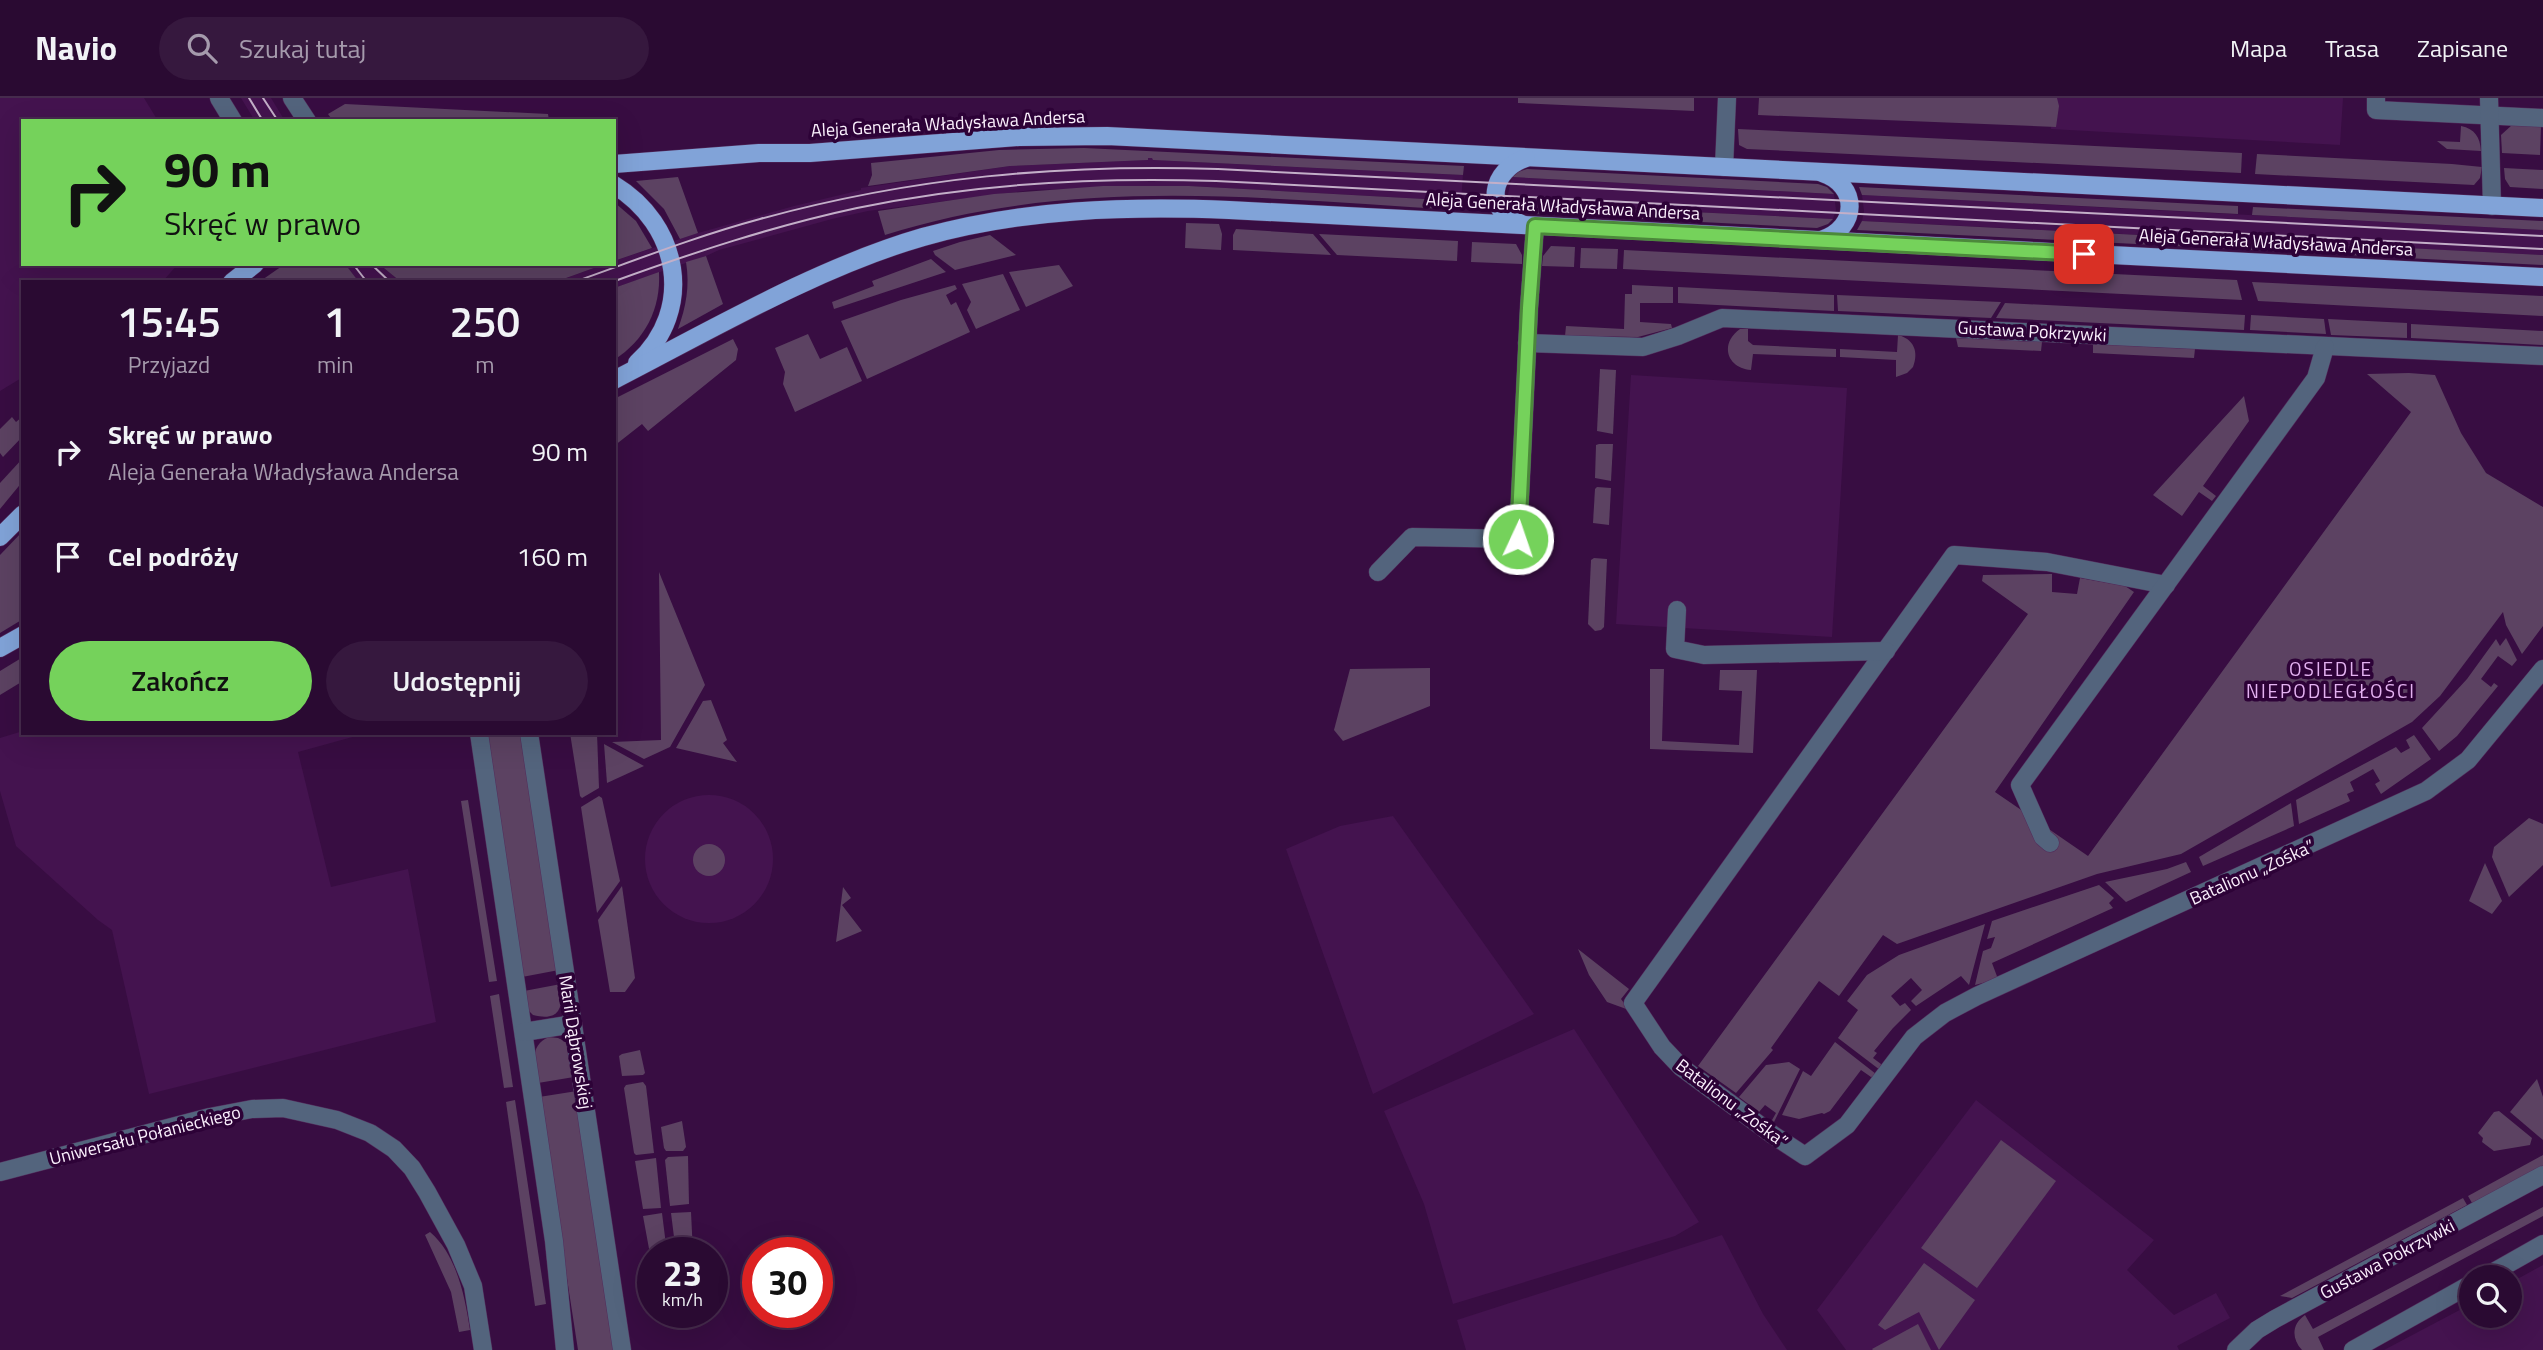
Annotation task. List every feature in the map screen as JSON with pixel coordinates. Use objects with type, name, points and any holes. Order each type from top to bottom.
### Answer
[{"type":"main road","name":"Aleja Generała Władysława Andersa","points":[[616,164],[976,140],[1061,136],[1160,138],[2543,208]]},
{"type":"main road","points":[[1529,157],[1508,167],[1498,178],[1495,187],[1502,211],[1513,221],[1530,225]]},
{"type":"main road","points":[[1818,172],[1838,181],[1848,195],[1850,205],[1844,224],[1830,236],[1818,240]]},
{"type":"main road","points":[[616,186],[642,206],[656,223],[668,248],[674,283],[667,317],[656,340],[640,360],[616,378]]},
{"type":"main road","name":"Aleja Generała Władysława Andersa","points":[[616,379],[799,286],[884,250],[925,236],[1023,216],[1073,211],[1163,207],[2543,277]]},
{"type":"main road","points":[[234,280],[252,266]]},
{"type":"main road","points":[[0,537],[21,516]]},
{"type":"main road","points":[[0,648],[21,636]]},
{"type":"street","points":[[219,98],[232,119]]},
{"type":"street","points":[[292,98],[306,119]]},
{"type":"street","points":[[1724,167],[1727,98]]},
{"type":"street","points":[[2376,98],[2376,110],[2489,107],[2543,118]]},
{"type":"street","points":[[2489,107],[2492,206]]},
{"type":"street","points":[[1378,572],[1412,537],[1518,539],[1530,225]]},
{"type":"street","points":[[234,280],[246,266]]},
{"type":"street","name":"Gustawa Pokrzywki","points":[[1527,343],[1643,347],[1678,336],[1722,317],[2543,356]]},
{"type":"street","points":[[2050,843],[2043,837],[2020,785],[2316,378],[2325,346]]},
{"type":"street","name":"Batalionu „Zośka”","points":[[2166,585],[2047,562],[1954,555],[1633,1003],[1662,1047],[1681,1067],[1804,1156],[1847,1125],[1906,1045],[1945,1013],[2426,791],[2468,760],[2543,669]]},
{"type":"street","points":[[1677,610],[1675,649],[1704,654],[1886,651]]},
{"type":"street","points":[[479,735],[554,1241],[565,1350]]},
{"type":"street","name":"Marii Dąbrowskiej","points":[[529,735],[622,1350]]},
{"type":"street","points":[[524,1032],[573,1024]]},
{"type":"street","name":"Uniwersału Połanieckiego","points":[[0,1172],[210,1117],[252,1109],[300,1110],[346,1123],[370,1133],[394,1149],[412,1168],[428,1192],[460,1252],[473,1286],[483,1350]]},
{"type":"street","name":"Gustawa Pokrzywki","points":[[2236,1350],[2257,1330],[2275,1319],[2543,1175]]},
{"type":"street","points":[[2506,1265],[2543,1244]]},
{"type":"street","points":[[2353,1350],[2459,1291]]},
{"type":"shaded area","points":[[0,98],[144,98],[157,119],[21,119],[21,266],[176,266],[164,280],[21,280],[21,378],[0,391]]},
{"type":"shaded area","points":[[241,98],[271,98],[284,119],[254,119]]},
{"type":"shaded area","points":[[1518,98],[1694,98],[1694,111],[1518,103]]},
{"type":"shaded area","points":[[1759,98],[2057,98],[2059,106],[2056,127],[1758,115]]},
{"type":"shaded area","points":[[2053,98],[2343,98],[2340,145],[2051,129]]},
{"type":"shaded area","points":[[345,104],[548,114],[549,119],[332,119],[328,114]]},
{"type":"shaded area","points":[[2512,125],[2541,126],[2540,155],[2502,153],[2501,135]]},
{"type":"shaded area","points":[[2461,126],[2476,134],[2481,151],[2447,149],[2437,141],[2460,142]]},
{"type":"shaded area","points":[[1738,129],[2242,153],[2241,173],[1747,149],[1739,145]]},
{"type":"shaded area","points":[[1084,148],[1464,166],[1463,175],[1148,158],[1010,166],[868,186],[872,175],[871,163],[999,150]]},
{"type":"shaded area","points":[[2257,154],[2482,167],[2480,178],[2474,185],[2255,174]]},
{"type":"shaded area","points":[[1153,158],[1463,175],[1461,201],[1189,186],[1031,190],[868,211],[832,219],[719,250],[616,287],[616,280],[561,280],[599,266],[616,266],[616,260],[698,233],[861,188],[1010,166]]},
{"type":"shaded area","points":[[2504,168],[2543,170],[2543,189],[2510,187],[2505,179]]},
{"type":"shaded area","points":[[1527,169],[1818,184],[1827,187],[1834,194],[1512,177]]},
{"type":"shaded area","points":[[678,177],[698,233],[680,239],[664,209],[636,181]]},
{"type":"shaded area","points":[[1512,177],[1834,194],[1836,210],[1833,219],[1511,203],[1508,194]]},
{"type":"shaded area","points":[[1103,186],[1189,186],[1461,201],[1461,210],[1243,197],[1099,198],[1027,204],[956,216],[885,235],[878,211],[994,194]]},
{"type":"shaded area","points":[[1859,187],[2238,206],[2238,214],[1862,195]]},
{"type":"shaded area","points":[[1862,195],[2543,230],[2543,255],[1862,221]]},
{"type":"shaded area","points":[[1511,203],[1833,219],[1817,228],[1525,213],[1517,210]]},
{"type":"shaded area","points":[[616,204],[636,221],[652,248],[616,260]]},
{"type":"shaded area","points":[[2253,207],[2543,221],[2543,230],[2252,215]]},
{"type":"shaded area","points":[[1862,221],[2237,240],[2236,249],[1857,230]]},
{"type":"shaded area","points":[[1186,223],[1219,224],[1222,234],[1221,250],[1185,248]]},
{"type":"shaded area","points":[[1236,229],[1313,234],[1331,255],[1233,250],[1233,235]]},
{"type":"shaded area","points":[[1319,234],[1458,241],[1457,261],[1337,255]]},
{"type":"shaded area","points":[[990,235],[1016,255],[955,270],[933,251],[960,242]]},
{"type":"shaded area","points":[[2251,240],[2543,255],[2543,265],[2251,250]]},
{"type":"shaded area","points":[[1472,242],[1516,244],[1522,255],[1522,264],[1471,262]]},
{"type":"shaded area","points":[[1551,246],[1575,247],[1574,267],[1542,266],[1543,256]]},
{"type":"shaded area","points":[[1581,248],[1618,249],[1617,269],[1580,268]]},
{"type":"shaded area","points":[[1624,250],[2237,280],[2242,300],[1623,269]]},
{"type":"shaded area","points":[[706,256],[723,304],[678,329],[687,296],[686,262]]},
{"type":"shaded area","points":[[931,259],[946,272],[834,309],[832,302],[874,286],[872,281]]},
{"type":"shaded area","points":[[1059,265],[1073,286],[1026,307],[1009,272]]},
{"type":"shaded area","points":[[282,266],[347,266],[357,280],[262,280]]},
{"type":"shaded area","points":[[347,266],[381,266],[399,280],[357,280]]},
{"type":"shaded area","points":[[381,266],[599,266],[561,280],[399,280]]},
{"type":"shaded area","points":[[659,272],[657,299],[649,322],[634,343],[616,359],[616,287]]},
{"type":"shaded area","points":[[1003,274],[1020,310],[976,329],[967,310],[971,302],[962,284]]},
{"type":"shaded area","points":[[2252,282],[2543,296],[2543,316],[2258,301]]},
{"type":"shaded area","points":[[955,285],[957,289],[946,295],[951,305],[956,302],[970,332],[867,379],[841,321]]},
{"type":"shaded area","points":[[1632,285],[1673,287],[1673,303],[1640,303],[1640,322],[1671,324],[1672,328],[1638,337],[1565,336],[1566,326],[1624,329],[1625,294],[1632,294]]},
{"type":"shaded area","points":[[1678,287],[1834,295],[1834,311],[1678,303]]},
{"type":"shaded area","points":[[1837,295],[2001,302],[1991,318],[1838,311]]},
{"type":"shaded area","points":[[2005,303],[2245,315],[2244,330],[1996,318]]},
{"type":"shaded area","points":[[2251,315],[2324,319],[2326,334],[2250,330]]},
{"type":"shaded area","points":[[2328,319],[2407,323],[2407,338],[2331,335]]},
{"type":"shaded area","points":[[2411,324],[2543,331],[2543,345],[2411,338]]},
{"type":"shaded area","points":[[1740,329],[1748,329],[1748,341],[1753,345],[1836,349],[1836,357],[1753,354],[1751,370],[1743,368],[1731,360],[1728,348],[1729,341]]},
{"type":"shaded area","points":[[808,334],[820,359],[847,347],[862,381],[795,412],[783,384],[785,372],[775,348]]},
{"type":"shaded area","points":[[1898,335],[1908,340],[1915,351],[1913,367],[1907,373],[1896,377],[1896,360],[1840,357],[1840,349],[1897,352]]},
{"type":"shaded area","points":[[1956,338],[2042,342],[2041,351],[1958,347]]},
{"type":"shaded area","points":[[733,339],[738,349],[736,360],[648,431],[642,424],[616,444],[616,398]]},
{"type":"shaded area","points":[[2093,344],[2195,349],[2194,358],[2093,353]]},
{"type":"shaded area","points":[[1600,369],[1616,370],[1613,434],[1597,431]]},
{"type":"shaded area","points":[[2367,374],[2435,375],[2461,433],[2486,473],[2543,507],[2543,626],[2522,654],[2506,625],[2503,612],[2440,696],[2412,722],[2181,854],[2097,874],[1897,944],[1883,935],[1839,996],[1819,981],[1771,1048],[1773,1050],[1736,1093],[1698,1066],[2028,614],[1982,581],[1983,575],[2052,574],[2052,592],[2077,594],[2080,578],[2125,586],[2134,592],[1995,792],[2088,856],[2411,412]]},
{"type":"shaded area","points":[[1631,375],[1847,388],[1832,637],[1616,624]]},
{"type":"shaded area","points":[[2244,396],[2249,421],[2203,486],[2216,496],[2212,501],[2199,492],[2182,516],[2153,495]]},
{"type":"shaded area","points":[[12,417],[16,422],[21,418],[21,438],[3,457],[0,453],[0,429]]},
{"type":"shaded area","points":[[1613,444],[1611,481],[1595,478],[1596,445]]},
{"type":"shaded area","points":[[21,460],[21,483],[0,509],[0,483]]},
{"type":"shaded area","points":[[1597,487],[1611,488],[1609,525],[1593,523]]},
{"type":"shaded area","points":[[21,533],[21,620],[0,633],[0,555]]},
{"type":"shaded area","points":[[1607,559],[1604,627],[1595,631],[1588,624],[1591,560]]},
{"type":"shaded area","points":[[659,572],[705,685],[670,747],[644,759],[612,742],[661,740]]},
{"type":"shaded area","points":[[2506,638],[2517,660],[2512,666],[2498,656],[2481,679],[2491,687],[2494,683],[2498,686],[2457,736],[2439,751],[2422,728],[2467,679],[2496,639],[2500,646]]},
{"type":"shaded area","points":[[21,658],[21,682],[0,695],[0,671]]},
{"type":"shaded area","points":[[1430,668],[1430,706],[1343,741],[1334,730],[1350,669]]},
{"type":"shaded area","points":[[1650,669],[1664,669],[1662,741],[1739,745],[1742,691],[1719,690],[1720,670],[1757,670],[1753,753],[1650,749]]},
{"type":"shaded area","points":[[711,700],[727,740],[723,743],[737,762],[676,748],[703,701]]},
{"type":"shaded area","points":[[21,732],[21,735],[360,735],[298,752],[331,887],[408,869],[436,1022],[149,1094],[112,930],[16,846],[0,791],[0,738]]},
{"type":"shaded area","points":[[486,735],[522,735],[559,970],[522,977]]},
{"type":"shaded area","points":[[570,735],[597,735],[599,788],[582,798]]},
{"type":"shaded area","points":[[2414,735],[2431,759],[2381,794],[2375,784],[2380,781],[2373,769],[2350,782],[2354,791],[2347,794],[2350,801],[2299,824],[2296,800],[2396,747],[2401,753],[2410,748],[2406,740]]},
{"type":"shaded area","points":[[604,744],[644,766],[607,783]]},
{"type":"shaded area","points":[[709,795],[733,800],[754,814],[768,835],[773,859],[768,883],[754,904],[733,918],[709,923],[685,918],[664,904],[650,883],[645,859],[650,835],[664,814],[685,800]]},
{"type":"shaded area","points":[[599,796],[602,798],[620,881],[597,913],[581,807]]},
{"type":"shaded area","points":[[468,800],[497,981],[489,982],[461,801]]},
{"type":"shaded area","points":[[2291,803],[2294,826],[2203,866],[2199,857]]},
{"type":"shaded area","points":[[1393,816],[1534,1014],[1373,1094],[1286,849],[1340,826]]},
{"type":"shaded area","points":[[2529,818],[2543,824],[2543,865],[2509,897],[2492,857],[2494,847]]},
{"type":"shaded area","points":[[709,844],[721,848],[725,860],[721,872],[709,876],[697,872],[693,860],[697,848]]},
{"type":"shaded area","points":[[2186,862],[2191,872],[2126,902],[2105,882],[2167,869]]},
{"type":"shaded area","points":[[2485,863],[2502,901],[2492,914],[2469,901]]},
{"type":"shaded area","points":[[2099,885],[2114,898],[2109,903],[2113,908],[1992,963],[1998,979],[1975,985],[1983,951],[1991,948],[1995,937],[1987,939],[1992,921]]},
{"type":"shaded area","points":[[622,886],[635,978],[625,992],[610,992],[598,920]]},
{"type":"shaded area","points":[[843,887],[851,898],[842,905],[862,931],[836,942]]},
{"type":"shaded area","points":[[1985,924],[1969,985],[1961,976],[1916,1006],[1911,1001],[1922,990],[1911,978],[1891,996],[1900,1006],[1905,1003],[1911,1010],[1874,1051],[1877,1053],[1873,1058],[1881,1064],[1880,1070],[1838,1038],[1858,1010],[1847,1001],[1867,975],[1899,955]]},
{"type":"shaded area","points":[[1578,949],[1629,989],[1621,999],[1629,1010],[1607,1002],[1589,975]]},
{"type":"shaded area","points":[[561,984],[560,1005],[555,1014],[542,1017],[533,1015],[527,1009],[524,991]]},
{"type":"shaded area","points":[[499,994],[513,1087],[504,1088],[490,996]]},
{"type":"shaded area","points":[[1574,1029],[1699,1222],[1675,1236],[1453,1304],[1424,1204],[1384,1111]]},
{"type":"shaded area","points":[[549,1037],[568,1043],[574,1077],[538,1083],[534,1057],[538,1045]]},
{"type":"shaded area","points":[[1835,1042],[1876,1074],[1871,1077],[1861,1070],[1830,1111],[1824,1114],[1799,1119],[1782,1115],[1803,1071],[1811,1076]]},
{"type":"shaded area","points":[[640,1050],[645,1073],[622,1076],[619,1056]]},
{"type":"shaded area","points":[[1789,1062],[1800,1069],[1774,1122],[1772,1120],[1776,1113],[1765,1105],[1759,1112],[1739,1097],[1766,1065]]},
{"type":"shaded area","points":[[2537,1079],[2543,1097],[2543,1140],[2510,1112]]},
{"type":"shaded area","points":[[643,1082],[646,1086],[654,1153],[636,1155],[624,1088],[626,1085]]},
{"type":"shaded area","points":[[577,1091],[615,1350],[578,1350],[539,1097]]},
{"type":"shaded area","points":[[515,1100],[546,1304],[535,1306],[506,1102]]},
{"type":"shaded area","points":[[1976,1100],[2154,1240],[2127,1270],[2174,1315],[2216,1293],[2230,1318],[2177,1346],[2179,1350],[1846,1350],[1817,1310]]},
{"type":"shaded area","points":[[2499,1111],[2532,1138],[2530,1145],[2494,1151],[2482,1142],[2483,1138],[2478,1133],[2494,1112]]},
{"type":"shaded area","points":[[682,1121],[686,1147],[683,1151],[666,1151],[661,1127]]},
{"type":"shaded area","points":[[2001,1140],[2056,1181],[1977,1288],[1921,1248]]},
{"type":"shaded area","points":[[2543,1155],[2543,1166],[2472,1203],[2468,1196]]},
{"type":"shaded area","points":[[688,1156],[689,1204],[670,1206],[665,1160],[668,1157]]},
{"type":"shaded area","points":[[656,1158],[661,1208],[643,1209],[635,1161]]},
{"type":"shaded area","points":[[2463,1198],[2467,1205],[2292,1298],[2280,1296]]},
{"type":"shaded area","points":[[2543,1207],[2543,1216],[2318,1337],[2324,1350],[2302,1350],[2298,1345],[2294,1331],[2305,1315],[2313,1329]]},
{"type":"shaded area","points":[[691,1212],[692,1237],[674,1237],[671,1213]]},
{"type":"shaded area","points":[[662,1213],[665,1237],[647,1237],[643,1216]]},
{"type":"shaded area","points":[[430,1232],[447,1252],[453,1264],[470,1330],[459,1332],[451,1292],[425,1235]]},
{"type":"shaded area","points":[[1722,1235],[1763,1314],[1787,1350],[1466,1350],[1457,1320]]},
{"type":"shaded area","points":[[1924,1263],[1975,1300],[1939,1350],[1919,1312],[1885,1330],[1878,1325]]},
{"type":"shaded area","points":[[2543,1265],[2543,1350],[2384,1350],[2459,1310],[2459,1328],[2522,1328],[2522,1276]]},
{"type":"shaded area","points":[[1918,1324],[1931,1350],[1872,1349]]},
{"type":"tram line","points":[[249,98],[262,119]]},
{"type":"tram line","points":[[263,98],[277,119]]},
{"type":"tram line","points":[[580,280],[713,233],[817,205],[930,183],[987,176],[1101,169],[1218,169],[2543,236]]},
{"type":"tram line","points":[[616,281],[795,223],[902,199],[991,187],[1126,180],[1216,181],[2543,249]]},
{"type":"tram line","points":[[355,266],[365,280]]},
{"type":"tram line","points":[[373,266],[388,280]]},
{"type":"district","name":"OSIEDLE NIEPODLEGŁOŚCI","points":[[2331,679]]},
{"type":"route","points":[[1518,539],[1535,226],[2084,254]]}]
